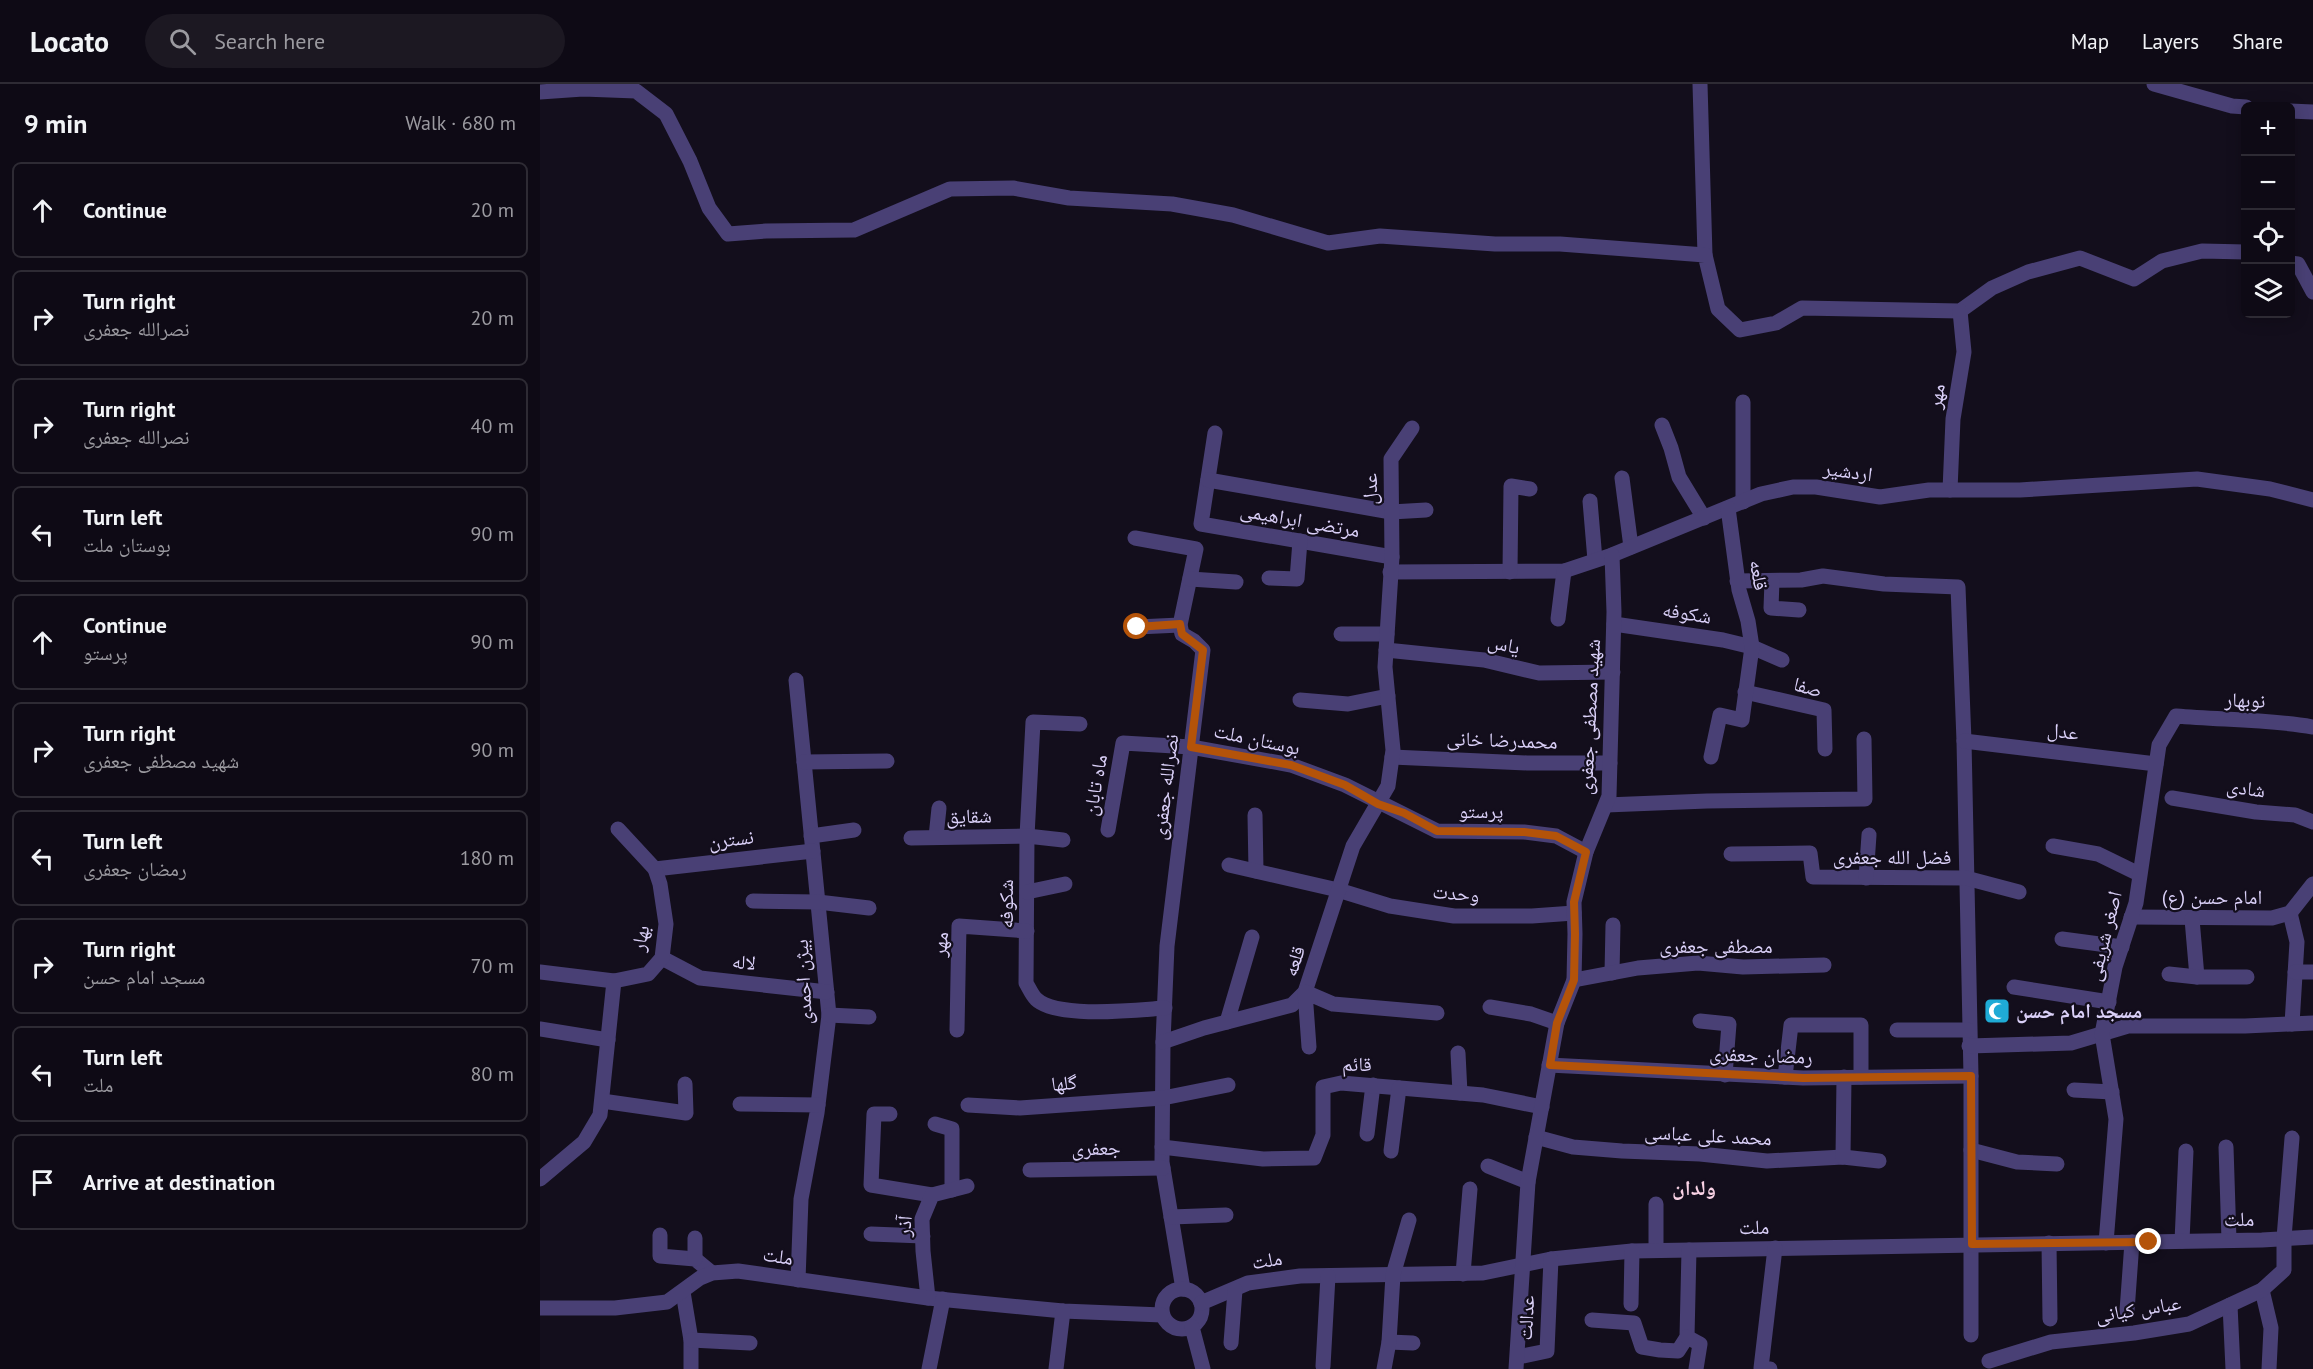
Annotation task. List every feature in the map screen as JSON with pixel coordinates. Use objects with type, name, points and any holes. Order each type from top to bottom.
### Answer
[{"type":"street","points":[[1700,84],[1706,255],[1718,309],[1740,330],[1776,323],[1802,308],[1960,311],[1992,288],[2028,272],[2080,258],[2134,279],[2162,261],[2202,251],[2241,252]]},
{"type":"street","points":[[2154,84],[2241,107]]},
{"type":"street","points":[[540,92],[583,89],[636,91],[666,114],[690,161],[709,208],[728,234],[766,231],[855,230],[950,189],[1013,188],[1069,198],[1172,204],[1233,215],[1328,243],[1380,236],[1495,244],[1560,244],[1706,255]]},
{"type":"street","points":[[2295,111],[2313,112]]},
{"type":"street","points":[[2295,263],[2298,264],[2313,292]]},
{"type":"street","name":"مهر","points":[[1950,490],[1953,419],[1964,352],[1960,311]]},
{"type":"street","points":[[1743,402],[1743,502]]},
{"type":"street","points":[[1662,425],[1679,477],[1704,519]]},
{"type":"street","name":"عدل","points":[[1391,565],[1391,459],[1412,428]]},
{"type":"street","points":[[1215,433],[1208,480],[1391,512],[1426,510]]},
{"type":"street","points":[[1622,478],[1631,547]]},
{"type":"street","name":"اردشیر","points":[[1391,565],[1510,572],[1564,571],[1612,555],[1761,494],[1793,487],[1816,487],[1880,497],[1929,490],[2020,490],[2197,479],[2270,489],[2313,500]]},
{"type":"street","name":"مرتضی ابراهیمی","points":[[1208,480],[1201,524],[1299,541],[1391,565]]},
{"type":"street","points":[[1510,572],[1511,486],[1530,489]]},
{"type":"street","points":[[1590,501],[1595,560]]},
{"type":"street","name":"قلعه","points":[[1728,508],[1737,581],[1752,647]]},
{"type":"street","points":[[1135,538],[1196,549],[1180,624],[1137,627]]},
{"type":"street","points":[[1269,578],[1297,579],[1299,541]]},
{"type":"street","name":"شهید مصطفی جعفری","points":[[1517,1363],[1528,1182],[1557,1023],[1574,980],[1574,902],[1586,852],[1609,796],[1614,624],[1612,555]]},
{"type":"street","name":"قلعه","points":[[1163,1042],[1292,1005],[1305,992],[1353,846],[1388,786],[1392,757],[1386,650],[1391,565]]},
{"type":"street","points":[[1558,619],[1564,571]]},
{"type":"street","points":[[1737,581],[1801,580],[1823,576],[1884,584],[1958,587],[1964,741],[1968,1030],[1971,1076],[1971,1335]]},
{"type":"street","points":[[1190,579],[1236,582]]},
{"type":"street","points":[[1772,581],[1771,608],[1799,610]]},
{"type":"street","name":"نصرالله جعفری","points":[[1163,1042],[1167,946],[1203,650],[1182,634],[1180,624]]},
{"type":"street","name":"شکوفه","points":[[1614,624],[1723,640],[1752,647],[1782,660]]},
{"type":"street","points":[[1341,634],[1387,634]]},
{"type":"street","points":[[1711,757],[1720,715],[1742,720],[1752,647]]},
{"type":"street","name":"یاس","points":[[1386,650],[1484,660],[1539,673],[1613,672]]},
{"type":"street","name":"بیژن احمدی","points":[[796,680],[829,1015],[818,1105],[801,1199],[798,1280]]},
{"type":"street","name":"صفا","points":[[1745,692],[1824,710],[1825,749]]},
{"type":"street","points":[[1300,700],[1348,704],[1388,696]]},
{"type":"street","name":"نوبهار","points":[[2176,716],[2239,722],[2281,722],[2313,727]]},
{"type":"street","name":"اصغر شریفی","points":[[2106,1243],[2116,1119],[2102,1034],[2122,947],[2136,903],[2159,745],[2176,716]]},
{"type":"street","name":"شکوفه","points":[[1080,724],[1033,722],[1027,836],[1026,983],[1036,999],[1056,1010],[1108,1011],[1165,1008]]},
{"type":"street","points":[[1606,805],[1865,799],[1863,739]]},
{"type":"street","name":"عدل","points":[[1964,741],[2156,764]]},
{"type":"street","name":"ماه تابان","points":[[1108,830],[1123,743],[1191,747]]},
{"type":"street","name":"بوستان ملت","points":[[1191,747],[1291,765],[1345,785],[1378,804]]},
{"type":"street","name":"محمدرضا خانی","points":[[1392,757],[1610,764]]},
{"type":"street","points":[[804,762],[887,761]]},
{"type":"street","name":"شادی","points":[[2172,798],[2256,812],[2295,815],[2313,822]]},
{"type":"street","name":"پرستو","points":[[1378,804],[1404,813],[1437,831],[1524,832],[1556,836],[1586,852]]},
{"type":"street","points":[[936,837],[939,808]]},
{"type":"street","points":[[1255,815],[1256,871]]},
{"type":"street","name":"بهار","points":[[540,972],[614,981],[648,974],[662,958],[666,924],[660,884],[655,869],[618,828]]},
{"type":"street","name":"نسترن","points":[[655,869],[812,843],[854,830]]},
{"type":"street","name":"شقایق","points":[[911,838],[1027,836],[1063,840]]},
{"type":"street","points":[[1866,878],[1869,836]]},
{"type":"street","points":[[2053,846],[2098,854],[2139,874]]},
{"type":"street","name":"فضل الله جعفری","points":[[1731,854],[1810,853],[1813,877],[1966,878],[2019,892]]},
{"type":"street","name":"وحدت","points":[[1229,865],[1338,890],[1390,906],[1454,916],[1532,916],[1574,913]]},
{"type":"street","points":[[1027,892],[1065,884]]},
{"type":"street","name":"امام حسن (ع)","points":[[2131,917],[2272,918],[2290,913],[2312,887]]},
{"type":"street","points":[[753,902],[818,902],[868,908]]},
{"type":"street","points":[[2290,913],[2297,942],[2292,1024]]},
{"type":"street","points":[[2192,919],[2197,977]]},
{"type":"street","name":"مهر","points":[[957,1030],[960,926],[1027,931]]},
{"type":"street","points":[[1612,973],[1613,926]]},
{"type":"street","points":[[1227,1022],[1252,937]]},
{"type":"street","points":[[2062,939],[2122,947]]},
{"type":"street","name":"لاله","points":[[662,958],[700,978],[827,992]]},
{"type":"street","name":"مصطفی جعفری","points":[[1574,980],[1698,963],[1743,967],[1824,965]]},
{"type":"street","points":[[2295,972],[2313,972]]},
{"type":"street","points":[[2169,974],[2197,977],[2247,976]]},
{"type":"street","points":[[540,1179],[584,1142],[600,1115],[614,981]]},
{"type":"street","points":[[2014,987],[2109,1002]]},
{"type":"street","points":[[1309,1047],[1305,992],[1333,1004],[1437,1013]]},
{"type":"street","points":[[1490,1007],[1531,1014],[1557,1023]]},
{"type":"street","points":[[829,1015],[869,1017]]},
{"type":"street","points":[[1700,1021],[1729,1024],[1725,1075]]},
{"type":"street","points":[[1969,1046],[2071,1043],[2128,1026],[2245,1026],[2313,1023]]},
{"type":"street","points":[[1785,1077],[1791,1025],[1861,1025],[1861,1077]]},
{"type":"street","points":[[540,1029],[608,1040]]},
{"type":"street","points":[[1897,1030],[1968,1030]]},
{"type":"street","points":[[1163,1042],[1163,1168],[1184,1289]]},
{"type":"street","points":[[1458,1053],[1460,1093]]},
{"type":"street","name":"رمضان جعفری","points":[[1550,1065],[1785,1077],[1971,1076]]},
{"type":"street","points":[[1843,1158],[1844,1077]]},
{"type":"street","name":"قائم","points":[[1162,1147],[1263,1159],[1314,1158],[1323,1135],[1323,1087],[1341,1083],[1483,1095],[1542,1107]]},
{"type":"street","points":[[602,1101],[686,1113],[685,1084]]},
{"type":"street","name":"گلها","points":[[969,1105],[1020,1108],[1163,1098],[1228,1085]]},
{"type":"street","points":[[1366,1134],[1373,1085]]},
{"type":"street","points":[[1391,1151],[1399,1088]]},
{"type":"street","points":[[2074,1090],[2112,1092]]},
{"type":"street","points":[[740,1104],[818,1105]]},
{"type":"street","points":[[890,1114],[874,1114],[871,1185],[932,1195]]},
{"type":"street","name":"آذر","points":[[929,1369],[936,1298],[923,1236],[922,1219],[932,1195],[959,1188],[952,1129],[936,1124]]},
{"type":"street","name":"محمد علی عباسی","points":[[1536,1137],[1573,1147],[1622,1151],[1700,1154],[1767,1161],[1843,1158],[1879,1161]]},
{"type":"street","name":"عباس کیانی","points":[[1989,1361],[2051,1342],[2134,1333],[2189,1324],[2262,1290],[2284,1270],[2284,1238],[2292,1138]]},
{"type":"street","points":[[2226,1147],[2229,1240]]},
{"type":"street","points":[[1971,1150],[2017,1162],[2057,1164]]},
{"type":"street","points":[[2182,1241],[2186,1152]]},
{"type":"street","points":[[1488,1166],[1528,1182]]},
{"type":"street","name":"جعفری","points":[[1030,1170],[1163,1168]]},
{"type":"street","points":[[1463,1274],[1470,1189]]},
{"type":"street","points":[[1656,1204],[1656,1250]]},
{"type":"street","points":[[1171,1217],[1226,1215]]},
{"type":"street","points":[[1384,1369],[1389,1342],[1393,1275],[1410,1220]]},
{"type":"street","points":[[871,1234],[923,1236]]},
{"type":"street","points":[[660,1236],[660,1256],[695,1259],[712,1273]]},
{"type":"street","name":"ملت","points":[[1201,1303],[1248,1283],[1300,1276],[1483,1273],[1551,1259],[1632,1251],[2313,1237]]},
{"type":"street","points":[[695,1238],[695,1259]]},
{"type":"street","points":[[2127,1311],[2132,1242]]},
{"type":"street","points":[[2049,1243],[2050,1319]]},
{"type":"street","points":[[1770,1369],[1761,1368],[1775,1248]]},
{"type":"street","points":[[1592,1320],[1634,1323],[1642,1347],[1678,1351],[1687,1337],[1689,1250]]},
{"type":"street","points":[[1631,1304],[1632,1251]]},
{"type":"street","name":"عدالت","points":[[1517,1363],[1547,1351],[1551,1259]]},
{"type":"street","name":"ملت","points":[[540,1308],[615,1308],[667,1302],[700,1278],[712,1273],[738,1271],[936,1298],[1063,1311],[1162,1315]]},
{"type":"street","points":[[1323,1366],[1328,1276]]},
{"type":"street","points":[[1184,1289],[1195,1293],[1201,1303],[1201,1317],[1192,1327],[1180,1330],[1169,1325],[1162,1315],[1161,1305],[1166,1296],[1174,1290],[1184,1289]]},
{"type":"street","points":[[1231,1343],[1235,1290]]},
{"type":"street","points":[[2262,1290],[2271,1328],[2269,1369]]},
{"type":"street","points":[[683,1292],[691,1340],[691,1369]]},
{"type":"street","points":[[2230,1305],[2233,1369]]},
{"type":"street","points":[[1056,1369],[1063,1311]]},
{"type":"street","points":[[1192,1327],[1203,1369]]},
{"type":"street","points":[[1687,1337],[1700,1344],[1696,1369]]},
{"type":"street","points":[[691,1340],[750,1343]]},
{"type":"street","points":[[1389,1342],[1413,1343]]},
{"type":"place","name":"مسجد امام حسن","points":[[1997,1011]]},
{"type":"district","name":"ولدان","points":[[1694,1188]]},
{"type":"route","points":[[1137,627],[1180,624],[1182,634],[1203,650],[1191,747],[1291,765],[1345,785],[1378,804],[1404,813],[1437,831],[1524,832],[1556,836],[1586,852],[1574,902],[1574,980],[1557,1023],[1550,1065],[1803,1078],[1971,1076],[1972,1244],[2149,1242]]}]
